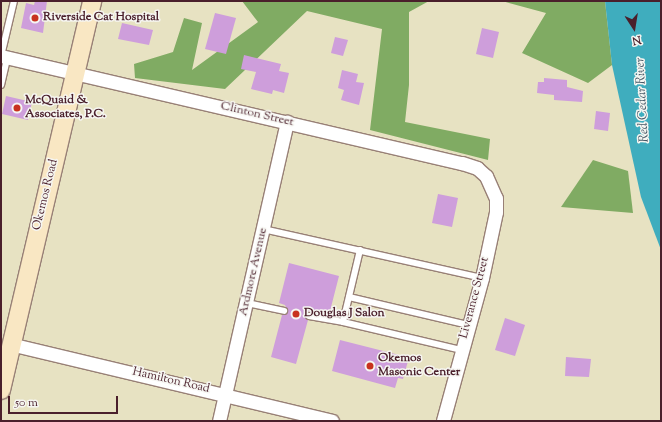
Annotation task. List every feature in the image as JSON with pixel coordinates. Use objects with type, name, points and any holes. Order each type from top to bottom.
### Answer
[{"type":"main road","name":"Okemos Road","points":[[1,390],[10,344],[92,1]]},
{"type":"street","name":"Clinton Street","points":[[3,57],[462,163],[476,168],[486,176],[496,198]]},
{"type":"street","name":"Ardmore Avenue","points":[[219,421],[287,122]]},
{"type":"street","name":"Liverance Street","points":[[443,421],[482,278],[496,212],[496,198]]},
{"type":"street","name":"Hamilton Road","points":[[10,344],[226,394],[332,421]]},
{"type":"lane","points":[[1,85],[3,57],[14,1]]},
{"type":"lane","points":[[263,229],[482,278]]},
{"type":"lane","points":[[343,322],[360,250]]},
{"type":"lane","points":[[349,297],[468,325]]},
{"type":"lane","points":[[247,303],[284,311]]},
{"type":"lane","points":[[309,316],[343,322],[462,350]]},
{"type":"green space","points":[[242,1],[429,1],[409,12],[409,85],[405,122],[490,139],[488,160],[370,130],[382,29],[307,11],[225,89],[135,78],[134,64],[173,52],[184,18],[202,23],[192,70],[258,22]]},
{"type":"green space","points":[[502,1],[605,1],[612,65],[588,83],[522,53],[546,13]]},
{"type":"green space","points":[[593,160],[628,171],[633,213],[561,207]]},
{"type":"water","name":"Red Cedar River","points":[[605,1],[661,1],[661,250],[641,197],[612,65]]},
{"type":"building","name":"Riverside Cat Hospital","points":[[35,1],[47,1],[43,33],[21,28],[26,3],[34,5]]},
{"type":"building","points":[[215,13],[236,18],[226,54],[205,49]]},
{"type":"building","points":[[122,23],[153,30],[149,45],[118,39]]},
{"type":"building","points":[[482,28],[499,32],[493,58],[476,54]]},
{"type":"building","points":[[335,37],[348,40],[343,56],[331,53]]},
{"type":"building","points":[[244,55],[281,64],[279,71],[289,73],[284,93],[273,90],[272,94],[251,89],[256,72],[241,69]]},
{"type":"building","points":[[342,70],[358,74],[356,82],[364,83],[359,105],[341,100],[344,90],[338,88]]},
{"type":"building","points":[[544,78],[567,80],[567,87],[583,91],[582,102],[554,100],[554,95],[537,93],[538,82],[544,82]]},
{"type":"building","name":"McQuaid & Associates, P.C.","points":[[6,96],[32,102],[28,120],[2,114]]},
{"type":"building","points":[[596,111],[610,113],[608,131],[594,129]]},
{"type":"building","points":[[438,194],[458,198],[452,227],[432,223]]},
{"type":"building","name":"Douglas J Salon","points":[[289,263],[339,276],[329,315],[310,311],[305,313],[308,320],[296,364],[271,357],[282,315],[288,312],[285,305],[279,303]]},
{"type":"building","points":[[505,318],[525,325],[515,356],[495,350]]},
{"type":"building","name":"Okemos Masonic Center","points":[[340,340],[403,356],[402,359],[408,361],[403,379],[398,378],[395,388],[332,371]]},
{"type":"building","points":[[566,357],[591,359],[589,377],[565,376]]},
{"type":"place","name":"Riverside Cat Hospital","points":[[35,18]]},
{"type":"place","name":"McQuaid & Associates, P.C.","points":[[17,108]]},
{"type":"place","name":"Douglas J Salon","points":[[296,314]]},
{"type":"place","name":"Okemos Masonic Center","points":[[370,366]]}]
